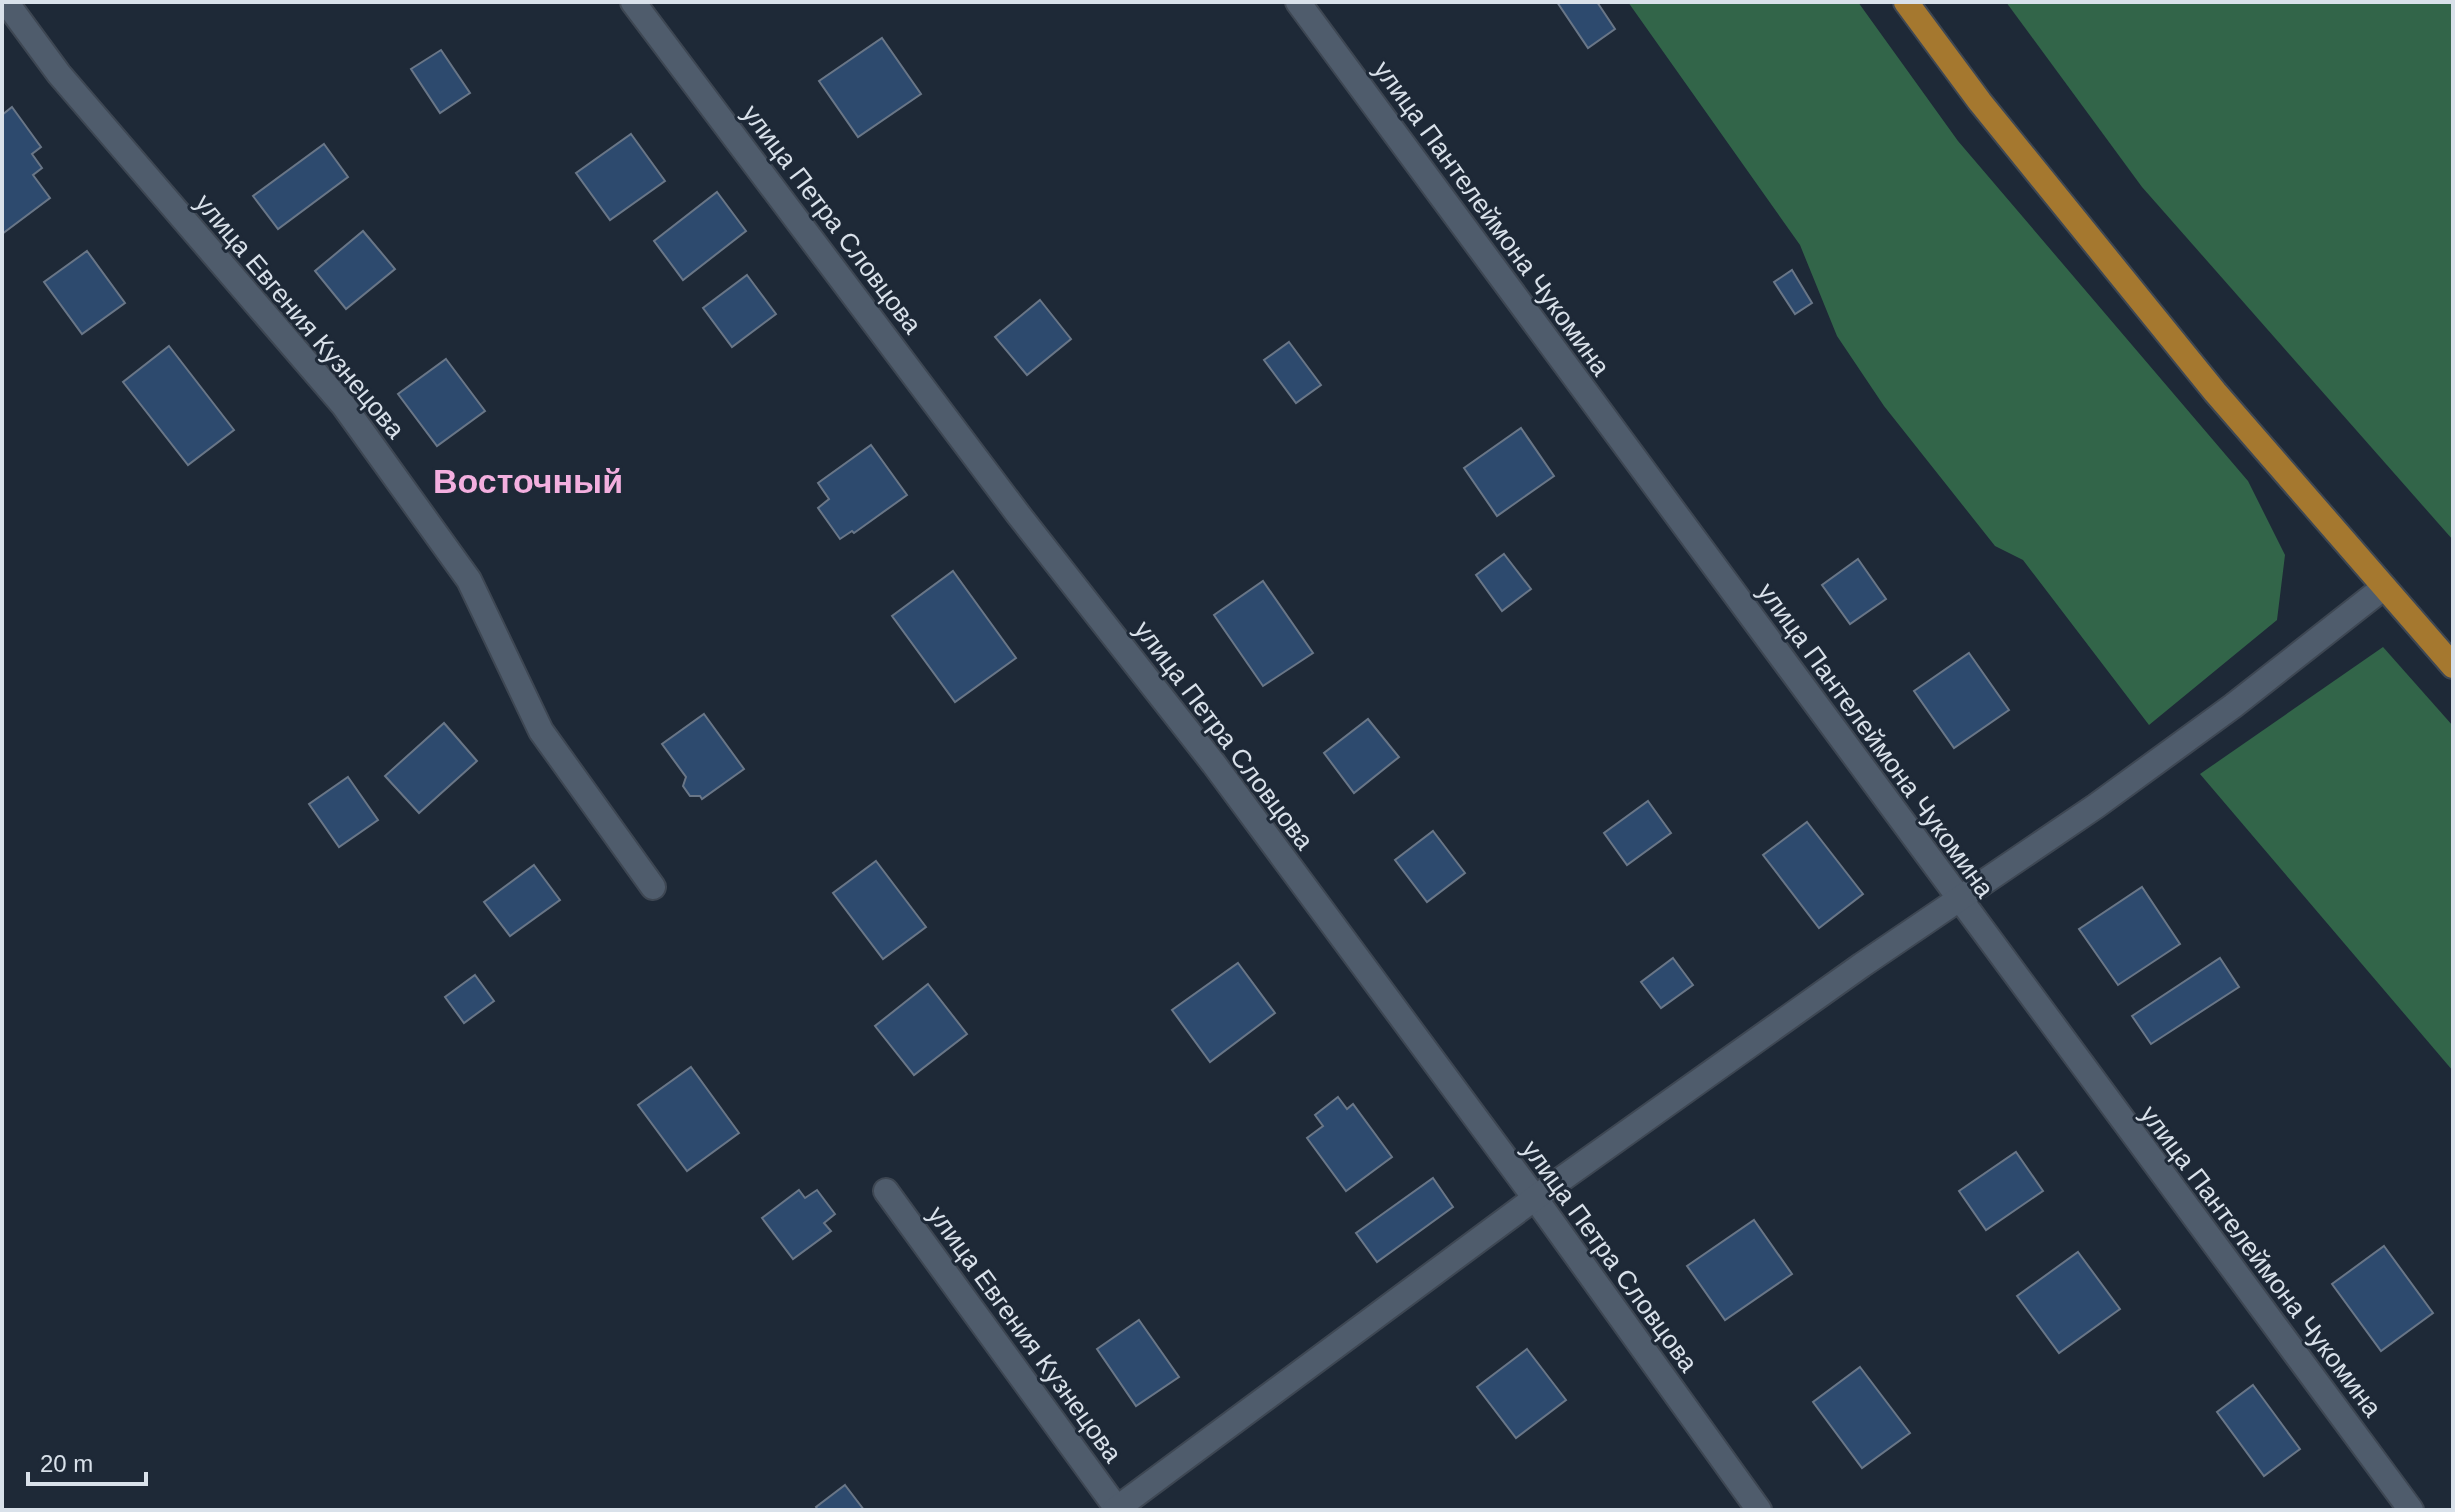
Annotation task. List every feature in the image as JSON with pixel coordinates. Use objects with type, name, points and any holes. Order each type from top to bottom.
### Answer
[{"type":"main road","points":[[1906,2],[1980,102],[2196,368],[2453,666]]},
{"type":"street","name":"улица Евгения Кузнецова","points":[[6,2],[59,74],[344,406],[469,580],[541,731],[653,887]]},
{"type":"street","name":"улица Петра Словцова","points":[[633,2],[1028,526],[1214,764],[1535,1198],[1759,1510]]},
{"type":"street","name":"улица Пантелеймона Чукомина","points":[[1298,2],[2411,1510]]},
{"type":"street","points":[[1117,1509],[1535,1198],[2109,797],[2233,706],[2383,588]]},
{"type":"street","name":"улица Евгения Кузнецова","points":[[886,1191],[1117,1509]]},
{"type":"green space","points":[[1628,2],[1858,2],[1958,141],[2248,481],[2285,555],[2277,620],[2149,725],[2023,560],[1995,546],[1884,406],[1837,336],[1800,245]]},
{"type":"green space","points":[[2006,2],[2453,2],[2453,540],[2142,187]]},
{"type":"green space","points":[[2383,647],[2453,726],[2453,1071],[2200,774]]},
{"type":"building","points":[[1557,2],[1597,2],[1615,29],[1588,48]]},
{"type":"building","points":[[882,38],[921,94],[858,137],[819,81]]},
{"type":"building","points":[[441,50],[470,93],[440,113],[411,69]]},
{"type":"building","points":[[12,107],[41,147],[32,154],[42,168],[33,175],[50,198],[2,234],[2,115]]},
{"type":"building","points":[[631,134],[665,181],[610,220],[576,173]]},
{"type":"building","points":[[324,144],[348,177],[278,229],[253,196]]},
{"type":"building","points":[[717,192],[746,231],[683,280],[654,241]]},
{"type":"building","points":[[363,231],[395,269],[346,309],[315,271]]},
{"type":"building","points":[[87,251],[125,303],[82,334],[44,282]]},
{"type":"building","points":[[1792,270],[1812,303],[1795,314],[1774,282]]},
{"type":"building","points":[[747,275],[776,314],[732,347],[703,308]]},
{"type":"building","points":[[1040,300],[1071,339],[1027,375],[995,337]]},
{"type":"building","points":[[1289,342],[1321,385],[1296,403],[1264,360]]},
{"type":"building","points":[[169,346],[234,430],[188,465],[123,382]]},
{"type":"building","points":[[446,359],[485,411],[437,446],[398,394]]},
{"type":"building","points":[[1521,428],[1554,476],[1497,516],[1464,468]]},
{"type":"building","points":[[871,445],[907,495],[854,533],[852,531],[840,539],[818,508],[829,499],[818,483]]},
{"type":"building","points":[[1504,554],[1531,589],[1502,611],[1476,575]]},
{"type":"building","points":[[1858,559],[1886,599],[1850,624],[1822,585]]},
{"type":"building","points":[[953,571],[1016,658],[955,702],[892,616]]},
{"type":"building","points":[[1263,581],[1313,653],[1263,686],[1214,615]]},
{"type":"building","points":[[1969,653],[2009,710],[1954,748],[1914,691]]},
{"type":"building","points":[[704,714],[744,769],[702,799],[700,796],[690,796],[683,786],[686,777],[662,744]]},
{"type":"building","points":[[1368,719],[1399,757],[1354,793],[1324,753]]},
{"type":"building","points":[[444,723],[477,761],[419,813],[385,776]]},
{"type":"building","points":[[348,777],[378,820],[339,847],[309,804]]},
{"type":"building","points":[[1648,801],[1671,833],[1627,865],[1604,833]]},
{"type":"building","points":[[1807,822],[1863,894],[1819,928],[1763,855]]},
{"type":"building","points":[[1433,831],[1465,873],[1427,902],[1395,860]]},
{"type":"building","points":[[876,861],[926,927],[883,959],[833,893]]},
{"type":"building","points":[[534,865],[560,900],[510,936],[484,902]]},
{"type":"building","points":[[2142,887],[2180,944],[2118,985],[2079,929]]},
{"type":"building","points":[[1673,958],[1693,985],[1661,1008],[1641,982]]},
{"type":"building","points":[[2220,958],[2239,987],[2151,1044],[2132,1016]]},
{"type":"building","points":[[1238,963],[1275,1013],[1210,1062],[1172,1010]]},
{"type":"building","points":[[475,975],[494,1001],[464,1023],[445,997]]},
{"type":"building","points":[[928,984],[967,1034],[914,1075],[875,1026]]},
{"type":"building","points":[[691,1067],[739,1133],[687,1171],[638,1105]]},
{"type":"building","points":[[1338,1097],[1347,1109],[1353,1104],[1392,1157],[1346,1191],[1307,1138],[1323,1126],[1315,1115]]},
{"type":"building","points":[[2016,1152],[2043,1191],[1986,1230],[1959,1191]]},
{"type":"building","points":[[1433,1178],[1453,1207],[1377,1262],[1356,1233]]},
{"type":"building","points":[[799,1190],[805,1198],[817,1190],[835,1214],[824,1223],[831,1231],[793,1259],[762,1218]]},
{"type":"building","points":[[1754,1220],[1792,1274],[1725,1320],[1687,1266]]},
{"type":"building","points":[[2384,1246],[2433,1313],[2381,1351],[2332,1284]]},
{"type":"building","points":[[2078,1252],[2120,1309],[2059,1353],[2017,1296]]},
{"type":"building","points":[[1139,1320],[1179,1377],[1136,1406],[1097,1349]]},
{"type":"building","points":[[1527,1349],[1566,1400],[1516,1438],[1477,1387]]},
{"type":"building","points":[[1860,1367],[1910,1433],[1862,1468],[1813,1402]]},
{"type":"building","points":[[2253,1385],[2300,1449],[2264,1476],[2217,1412]]},
{"type":"building","points":[[845,1485],[864,1510],[818,1510],[816,1507]]},
{"type":"district","name":"Восточный","points":[[528,481]]}]
